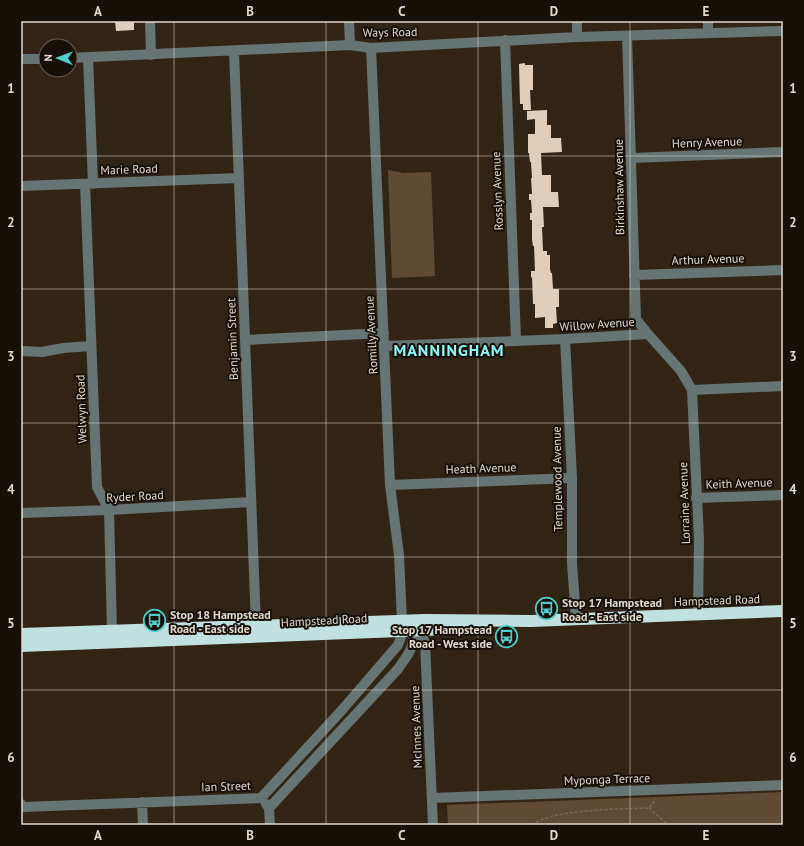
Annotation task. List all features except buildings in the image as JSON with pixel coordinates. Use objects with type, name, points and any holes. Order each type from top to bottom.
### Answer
[{"type":"highway","name":"Hampstead Road","points":[[21,646],[112,637],[412,627],[576,618],[783,611]]},
{"type":"highway","name":"Hampstead Road","points":[[21,634],[112,637]]},
{"type":"street","points":[[150,21],[151,55]]},
{"type":"street","points":[[349,21],[350,45]]},
{"type":"street","points":[[577,21],[577,37]]},
{"type":"street","points":[[708,21],[708,32]]},
{"type":"street","name":"Ways Road","points":[[78,58],[350,45],[371,48],[504,40],[708,32],[783,31]]},
{"type":"street","name":"Birkinshaw Avenue","points":[[627,36],[636,319],[648,334]]},
{"type":"street","name":"Rosslyn Avenue","points":[[504,40],[516,341]]},
{"type":"street","name":"Romilly Avenue","points":[[371,48],[390,484],[399,555],[412,627]]},
{"type":"street","name":"Benjamin Street","points":[[234,51],[256,632]]},
{"type":"street","name":"Welwyn Road","points":[[88,57],[91,346],[97,487],[109,510],[112,637]]},
{"type":"street","points":[[21,59],[38,59]]},
{"type":"street","name":"Henry Avenue","points":[[632,158],[783,152]]},
{"type":"street","name":"Marie Road","points":[[21,186],[239,178]]},
{"type":"street","name":"Arthur Avenue","points":[[634,275],[783,270]]},
{"type":"street","points":[[245,340],[384,333]]},
{"type":"street","name":"Willow Avenue","points":[[385,346],[565,339],[648,334],[681,370],[692,390]]},
{"type":"street","name":"Templewood Avenue","points":[[565,339],[572,478],[572,556],[576,618]]},
{"type":"street","points":[[21,351],[42,352],[63,348],[91,346]]},
{"type":"street","points":[[692,390],[783,386]]},
{"type":"street","name":"Lorraine Avenue","points":[[692,390],[699,540],[698,614]]},
{"type":"street","name":"Heath Avenue","points":[[390,484],[572,478]]},
{"type":"street","name":"Keith Avenue","points":[[696,498],[783,495]]},
{"type":"street","name":"Ryder Road","points":[[21,513],[109,510],[251,502]]},
{"type":"street","points":[[269,808],[398,669],[411,650],[412,627]]},
{"type":"street","name":"McInnes Avenue","points":[[412,627],[425,642],[433,825]]},
{"type":"street","name":"Ian Street","points":[[22,807],[261,798],[342,710],[398,646],[412,627]]},
{"type":"street","points":[[411,650],[417,649],[426,652]]},
{"type":"street","points":[[342,710],[350,719]]},
{"type":"street","name":"Myponga Terrace","points":[[432,798],[783,785]]},
{"type":"street","points":[[261,798],[269,808],[270,825]]},
{"type":"street","points":[[142,802],[143,825]]},
{"type":"path","points":[[649,808],[656,799]]},
{"type":"path","points":[[532,825],[538,820],[572,812],[649,808],[668,825]]},
{"type":"shaded area","points":[[388,170],[403,173],[431,172],[435,276],[392,278]]},
{"type":"shaded area","points":[[783,792],[783,825],[448,825],[447,805]]},
{"type":"place","name":"Stop 17 Hampstead Road - East side","points":[[546,609]]},
{"type":"place","name":"Stop 18 Hampstead Road - East side","points":[[155,621]]},
{"type":"place","name":"Stop 17 Hampstead Road - West side","points":[[507,636]]},
{"type":"district","name":"MANNINGHAM","points":[[449,350]]}]
